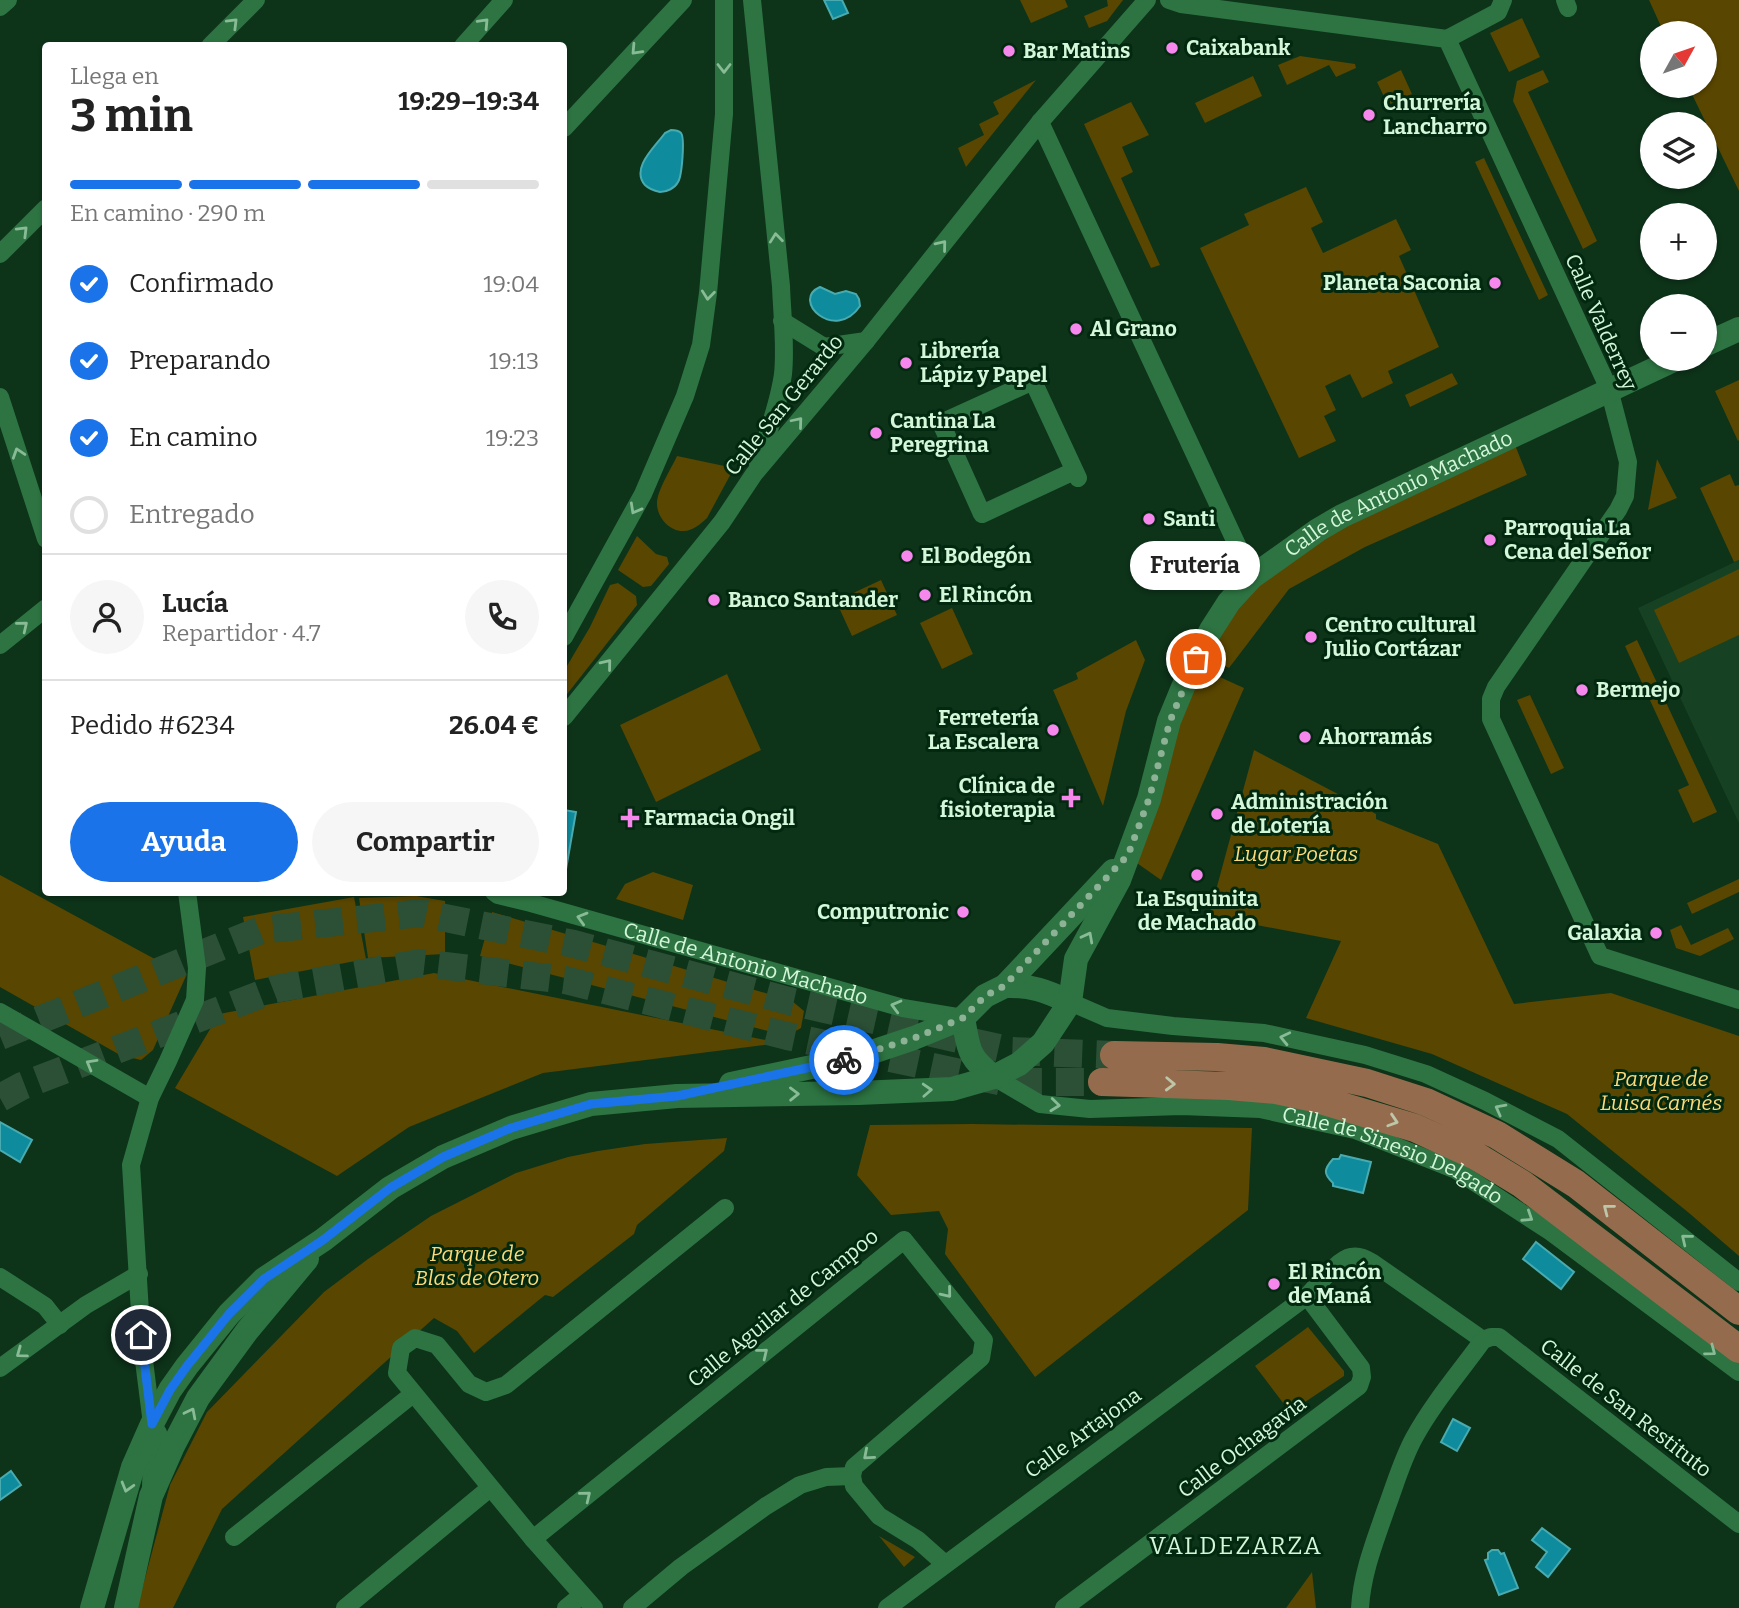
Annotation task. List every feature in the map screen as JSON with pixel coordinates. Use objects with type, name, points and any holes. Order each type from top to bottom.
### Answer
[{"type":"main road","points":[[1114,1055],[1217,1057],[1264,1061],[1367,1083],[1426,1102],[1497,1135],[1576,1184],[1739,1311]]},
{"type":"main road","name":"Calle de Sinesio Delgado","points":[[1102,1082],[1276,1090],[1314,1098],[1415,1128],[1476,1156],[1522,1184],[1739,1349]]},
{"type":"street","points":[[0,8],[8,0]]},
{"type":"street","points":[[214,42],[256,0]]},
{"type":"street","points":[[467,42],[505,0]]},
{"type":"street","points":[[567,125],[682,0]]},
{"type":"street","points":[[567,632],[643,494],[685,396],[701,345],[724,114],[724,0]]},
{"type":"street","points":[[752,0],[781,286],[782,321],[782,378],[754,474]]},
{"type":"street","points":[[1169,0],[1181,4],[1447,39],[1498,12],[1503,0]]},
{"type":"street","name":"Calle San Gerardo","points":[[567,713],[722,522],[754,474],[866,341],[1040,122],[1145,2]]},
{"type":"street","name":"Calle Valderrey","points":[[1447,39],[1609,389],[1628,463],[1625,496],[1609,525],[1501,678],[1491,699],[1491,719],[1600,956],[1739,1000]]},
{"type":"street","points":[[1040,122],[1252,577]]},
{"type":"street","points":[[0,254],[42,212]]},
{"type":"street","points":[[782,321],[824,347],[866,341]]},
{"type":"street","points":[[1717,339],[1739,329]]},
{"type":"street","name":"Calle de Antonio Machado","points":[[92,1608],[133,1467],[170,1390],[187,1366],[229,1314],[264,1279],[323,1240],[390,1188],[443,1157],[511,1128],[591,1104],[677,1096],[952,1089],[994,1077],[1019,1064],[1043,1043],[1070,1002],[1076,959],[1119,880],[1149,799],[1170,721],[1186,680],[1211,630],[1229,602],[1252,577],[1342,516],[1649,371]]},
{"type":"street","points":[[1033,381],[1076,474],[982,514],[941,423],[1033,381]]},
{"type":"street","points":[[0,397],[41,504]]},
{"type":"street","points":[[0,645],[42,611]]},
{"type":"street","name":"Calle de Antonio Machado","points":[[677,1096],[854,1058],[963,1018],[985,996],[1004,986],[1128,855]]},
{"type":"street","points":[[152,1424],[142,1345],[131,1165],[150,1098],[195,1000],[197,968],[188,896]]},
{"type":"street","name":"Calle de Antonio Machado","points":[[502,896],[903,1008],[963,1018]]},
{"type":"street","name":"Calle de Antonio Machado","points":[[518,896],[531,903]]},
{"type":"street","points":[[1004,986],[1024,985],[1047,992],[1107,1018],[1264,1033],[1365,1055],[1426,1074],[1558,1139],[1739,1282]]},
{"type":"street","points":[[0,1012],[150,1098]]},
{"type":"street","points":[[963,1018],[970,1053],[980,1066],[994,1077]]},
{"type":"street","name":"Calle de Sinesio Delgado","points":[[994,1077],[1040,1104],[1090,1109],[1181,1106],[1259,1109],[1355,1130],[1444,1165],[1551,1231],[1739,1372]]},
{"type":"street","points":[[577,1605],[533,1539],[397,1373],[401,1348],[415,1338],[437,1345],[468,1384],[486,1392],[506,1385],[725,1208]]},
{"type":"street","name":"Calle de Antonio Machado","points":[[150,1496],[198,1398],[247,1331],[323,1240]]},
{"type":"street","name":"Calle Aguilar de Campoo","points":[[533,1539],[904,1240],[984,1340],[981,1358],[854,1467],[852,1476]]},
{"type":"street","name":"Calle de San Restituto","points":[[1307,1296],[1342,1260],[1352,1256],[1373,1263],[1483,1340],[1499,1337],[1739,1524]]},
{"type":"street","points":[[0,1368],[86,1305],[139,1274]]},
{"type":"street","points":[[0,1277],[45,1306],[60,1325]]},
{"type":"street","name":"Calle Artajona","points":[[887,1608],[1307,1296]]},
{"type":"street","name":"Calle Ochagavia","points":[[1064,1608],[1359,1386],[1362,1368],[1307,1296]]},
{"type":"street","points":[[1360,1608],[1371,1552],[1414,1438],[1483,1340]]},
{"type":"street","points":[[234,1537],[413,1394]]},
{"type":"street","name":"Calle de Antonio Machado","points":[[126,1608],[150,1496],[152,1459],[160,1440],[159,1433],[152,1424]]},
{"type":"street","points":[[632,1608],[681,1567],[766,1506],[800,1485],[826,1477],[852,1476],[854,1486],[879,1516],[918,1540],[945,1564]]},
{"type":"street","points":[[345,1608],[490,1488]]},
{"type":"shaded area","points":[[1739,560],[1739,823],[1638,608]]},
{"type":"green space","points":[[1020,0],[1065,0],[1068,7],[1031,23]]},
{"type":"green space","points":[[1107,0],[1123,0],[1107,21],[1089,28],[1084,16],[1108,6]]},
{"type":"green space","points":[[1649,0],[1739,0],[1739,191],[1717,146],[1717,112],[1701,112],[1694,98],[1717,98],[1717,21],[1659,21]]},
{"type":"green space","points":[[1522,18],[1540,57],[1509,72],[1490,33]]},
{"type":"green space","points":[[1300,56],[1355,64],[1356,68],[1336,77],[1329,65],[1287,85],[1278,65]]},
{"type":"green space","points":[[1401,70],[1412,94],[1388,105],[1377,82]]},
{"type":"green space","points":[[1543,70],[1549,82],[1528,92],[1597,241],[1583,249],[1513,101],[1517,81]]},
{"type":"green space","points":[[1253,76],[1262,96],[1205,123],[1195,103]]},
{"type":"green space","points":[[1036,80],[966,167],[958,148],[984,135],[979,124],[999,114],[993,102]]},
{"type":"green space","points":[[1131,102],[1149,135],[1122,147],[1133,172],[1121,178],[1160,265],[1151,268],[1084,124]]},
{"type":"green space","points":[[1484,158],[1548,295],[1539,300],[1475,162]]},
{"type":"green space","points":[[1306,187],[1323,222],[1311,228],[1323,253],[1396,219],[1411,250],[1399,256],[1439,347],[1388,371],[1393,383],[1362,398],[1350,374],[1325,386],[1336,410],[1324,416],[1336,441],[1299,458],[1200,248],[1249,225],[1244,214]]},
{"type":"green space","points":[[1452,373],[1458,384],[1410,407],[1405,395]]},
{"type":"green space","points":[[1739,380],[1739,440],[1738,441],[1715,391]]},
{"type":"green space","points":[[1513,440],[1527,475],[1365,547],[1289,589],[1229,668],[1203,656],[1253,582],[1342,522]]},
{"type":"green space","points":[[677,456],[734,468],[707,518],[687,531],[678,531],[669,526],[661,518],[657,507],[660,491]]},
{"type":"green space","points":[[1657,459],[1677,498],[1648,510]]},
{"type":"green space","points":[[1730,474],[1735,486],[1739,485],[1739,560],[1734,562],[1700,488]]},
{"type":"green space","points":[[637,536],[656,554],[667,557],[669,564],[651,586],[643,587],[618,570]]},
{"type":"green space","points":[[1739,569],[1739,635],[1679,663],[1654,610]]},
{"type":"green space","points":[[881,580],[897,615],[852,636],[836,601]]},
{"type":"green space","points":[[618,583],[636,596],[637,605],[567,694],[567,666],[610,585]]},
{"type":"green space","points":[[952,608],[973,654],[942,669],[920,623]]},
{"type":"green space","points":[[1136,640],[1145,660],[1126,711],[1103,806],[1053,690],[1078,679],[1076,673]]},
{"type":"green space","points":[[1637,640],[1717,812],[1693,823],[1678,790],[1689,785],[1625,646]]},
{"type":"green space","points":[[1202,669],[1244,688],[1161,880],[1134,861],[1192,686]]},
{"type":"green space","points":[[727,674],[761,750],[656,802],[620,725]]},
{"type":"green space","points":[[1530,695],[1564,768],[1551,774],[1517,700]]},
{"type":"green space","name":"Parque de Luisa Carnés","points":[[1254,750],[1376,814],[1376,819],[1438,844],[1514,1004],[1611,993],[1739,1036],[1739,1256],[1567,1114],[1432,1054],[1306,1018],[1341,941],[1209,916]]},
{"type":"green space","points":[[653,872],[693,885],[683,920],[616,899],[625,884]]},
{"type":"green space","points":[[0,875],[186,976],[153,1050],[141,1060],[120,1055],[0,987]]},
{"type":"green space","points":[[1739,879],[1739,892],[1692,914],[1687,903]]},
{"type":"green space","points":[[416,896],[445,901],[445,954],[368,958],[359,898]]},
{"type":"green space","points":[[354,897],[366,959],[255,980],[243,917]]},
{"type":"green space","points":[[492,912],[792,1001],[804,1011],[801,1028],[787,1036],[480,956]]},
{"type":"green space","points":[[1681,925],[1691,945],[1728,928],[1734,939],[1700,956],[1676,948],[1670,930]]},
{"type":"green space","points":[[434,973],[780,1043],[543,1073],[409,1127],[337,1176],[175,1088],[219,1014]]},
{"type":"green space","points":[[870,1125],[1252,1128],[1248,1210],[1035,1377],[945,1254],[948,1229],[939,1211],[891,1215],[857,1175]]},
{"type":"green space","name":"Parque de Blas de Otero","points":[[727,1138],[724,1151],[637,1225],[634,1234],[553,1297],[545,1295],[474,1353],[457,1331],[434,1318],[222,1509],[173,1608],[137,1608],[170,1485],[207,1412],[324,1292],[431,1216],[516,1173],[598,1151],[645,1144]]},
{"type":"green space","points":[[1308,1327],[1344,1371],[1344,1376],[1290,1412],[1255,1366]]},
{"type":"green space","points":[[879,1536],[915,1557],[904,1567]]},
{"type":"green space","points":[[1312,1572],[1316,1608],[1286,1608]]},
{"type":"water","points":[[824,0],[842,0],[848,13],[833,19]]},
{"type":"water","points":[[671,130],[679,131],[682,136],[681,173],[675,186],[660,192],[645,185],[641,178],[642,165],[665,133]]},
{"type":"water","points":[[820,287],[835,294],[846,291],[856,294],[860,306],[850,316],[828,320],[819,315],[810,301],[812,293]]},
{"type":"water","points":[[567,810],[576,812],[567,864]]},
{"type":"water","points":[[0,1122],[32,1140],[20,1162],[0,1150]]},
{"type":"water","points":[[1341,1155],[1371,1162],[1363,1193],[1333,1186],[1326,1171],[1333,1159],[1339,1159]]},
{"type":"water","points":[[1536,1242],[1574,1272],[1561,1289],[1523,1259]]},
{"type":"water","points":[[1453,1419],[1470,1428],[1457,1451],[1441,1442]]},
{"type":"water","points":[[11,1471],[21,1485],[0,1500],[0,1479]]},
{"type":"water","points":[[1542,1528],[1570,1549],[1548,1577],[1536,1567],[1547,1552],[1532,1540]]},
{"type":"water","points":[[1492,1550],[1504,1553],[1518,1588],[1499,1595],[1485,1560]]},
{"type":"tunnel","points":[[0,1036],[261,930],[421,913],[574,944],[789,1001],[1012,1051],[1114,1055]]},
{"type":"tunnel","points":[[0,1098],[22,1086],[275,989],[420,963],[565,980],[787,1036],[1003,1082],[1102,1082]]},
{"type":"way so far","points":[[844,1060],[914,1038],[963,1018],[985,996],[1004,986],[1128,855],[1149,799],[1170,721],[1196,659]]},
{"type":"place","name":"Caixabank","points":[[1172,48]]},
{"type":"place","name":"Bar Matins","points":[[1009,51]]},
{"type":"place","name":"Churrería Lancharro","points":[[1369,115]]},
{"type":"place","name":"Planeta Saconia","points":[[1495,283]]},
{"type":"place","name":"Al Grano","points":[[1076,329]]},
{"type":"place","name":"Librería Lápiz y Papel","points":[[906,363]]},
{"type":"place","name":"Cantina La Peregrina","points":[[876,433]]},
{"type":"place","name":"Santi","points":[[1149,519]]},
{"type":"place","name":"Parroquia La Cena del Señor","points":[[1490,540]]},
{"type":"place","name":"El Bodegón","points":[[907,556]]},
{"type":"place","name":"El Rincón","points":[[925,595]]},
{"type":"place","name":"Banco Santander","points":[[714,600]]},
{"type":"place","name":"Centro cultural Julio Cortázar","points":[[1311,637]]},
{"type":"place","name":"Frutería","points":[[1196,659]]},
{"type":"place","name":"Bermejo","points":[[1582,690]]},
{"type":"place","name":"Ferretería La Escalera","points":[[1053,730]]},
{"type":"place","name":"Ahorramás","points":[[1305,737]]},
{"type":"place","name":"Clínica de fisioterapia","points":[[1071,798]]},
{"type":"place","name":"Administración de Lotería","points":[[1217,814]]},
{"type":"place","name":"Farmacia Ongil","points":[[630,818]]},
{"type":"place","name":"La Esquinita de Machado","points":[[1197,875]]},
{"type":"place","name":"Computronic","points":[[963,912]]},
{"type":"place","name":"Galaxia","points":[[1656,933]]},
{"type":"place","name":"El Rincón de Maná","points":[[1274,1284]]},
{"type":"district","name":"VALDEZARZA","points":[[1236,1546]]},
{"type":"route","points":[[141,1335],[152,1424],[170,1390],[187,1366],[229,1314],[264,1279],[323,1240],[390,1188],[443,1157],[511,1128],[591,1104],[677,1096],[844,1060]]},
{"type":"park label","name":"Lugar Poetas","points":[[1296,854]]}]
